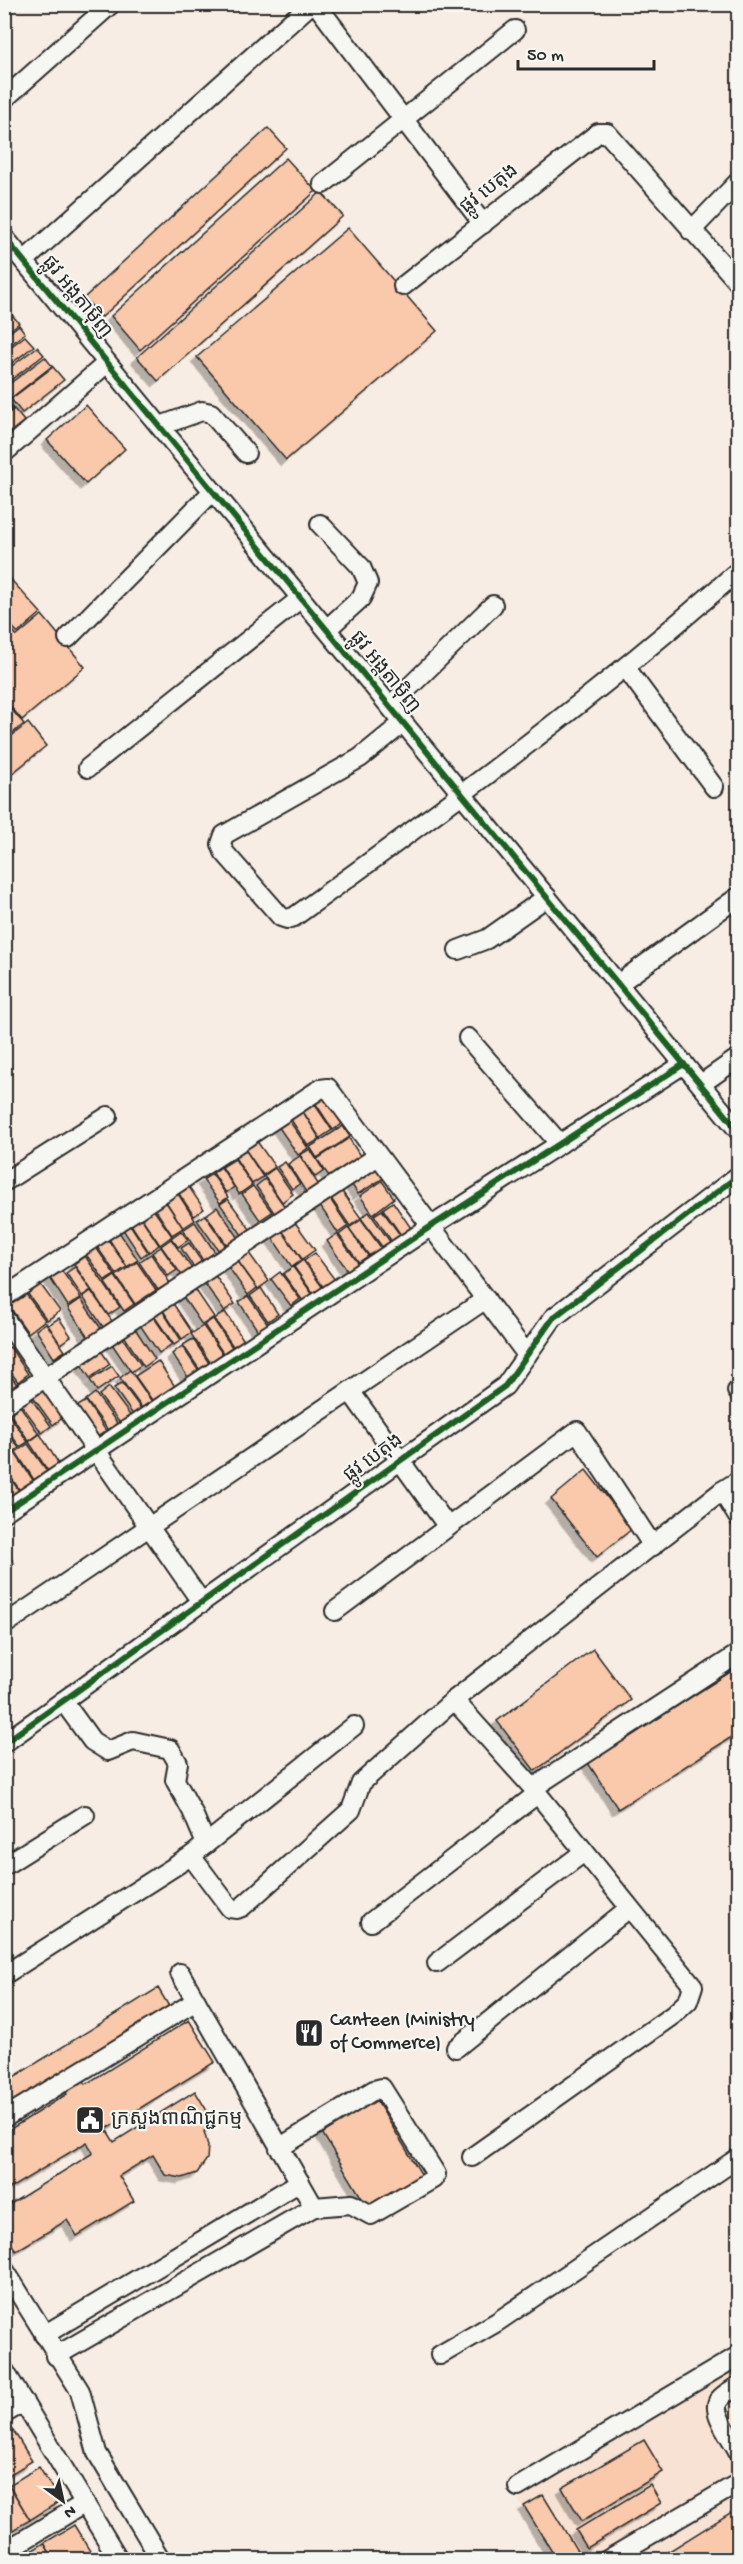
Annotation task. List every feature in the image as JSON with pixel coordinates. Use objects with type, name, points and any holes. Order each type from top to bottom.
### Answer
[{"type":"street","points":[[4,99],[111,4]]},
{"type":"street","points":[[24,261],[311,4]]},
{"type":"street","points":[[316,4],[483,224]]},
{"type":"street","points":[[323,184],[515,30]]},
{"type":"street","name":"ផ្លូវ បេតុង","points":[[403,286],[598,134],[607,133],[692,231]]},
{"type":"street","points":[[738,182],[692,231],[738,282]]},
{"type":"street","name":"ផ្លូវ អង្តតាម៉ិញ","points":[[4,237],[738,1130]]},
{"type":"street","points":[[4,453],[107,363]]},
{"type":"street","points":[[160,426],[202,411],[211,413],[246,453]]},
{"type":"street","points":[[68,638],[213,491]]},
{"type":"street","points":[[320,524],[361,567],[368,583],[361,598],[327,629]]},
{"type":"street","points":[[403,723],[352,763],[224,835],[221,844],[224,852],[280,917],[287,919],[294,917],[463,795],[626,668],[738,571]]},
{"type":"street","points":[[88,768],[301,598]]},
{"type":"street","points":[[390,706],[493,604]]},
{"type":"street","points":[[626,668],[714,787]]},
{"type":"street","points":[[458,950],[487,939],[546,897]]},
{"type":"street","points":[[618,984],[738,897]]},
{"type":"street","points":[[468,1038],[560,1144]]},
{"type":"street","points":[[701,1084],[738,1058]]},
{"type":"street","points":[[4,1512],[430,1227],[684,1064]]},
{"type":"street","points":[[4,1297],[320,1089],[328,1088],[526,1355]]},
{"type":"street","points":[[4,1182],[108,1116]]},
{"type":"street","points":[[4,1405],[378,1156]]},
{"type":"street","name":"ផ្លូវ បេតុង","points":[[4,1743],[505,1386],[553,1318],[738,1176]]},
{"type":"street","points":[[4,1625],[486,1299]]},
{"type":"street","points":[[4,1318],[202,1603]]},
{"type":"street","points":[[350,1391],[448,1527]]},
{"type":"street","points":[[335,1611],[577,1431],[652,1546]]},
{"type":"street","points":[[191,1856],[230,1908],[242,1907],[351,1810],[361,1783],[454,1700],[722,1491],[738,1482]]},
{"type":"street","points":[[722,1491],[738,1517]]},
{"type":"street","points":[[371,1922],[535,1791],[738,1654]]},
{"type":"street","points":[[454,1700],[535,1791],[628,1909],[693,1986],[688,2001],[673,2015],[472,2157]]},
{"type":"street","points":[[63,1701],[92,1741],[108,1751],[133,1741],[171,1749],[178,1763],[175,1780],[206,1844]]},
{"type":"street","points":[[4,1975],[191,1856],[354,1726]]},
{"type":"street","points":[[4,1866],[85,1815]]},
{"type":"street","points":[[437,1963],[584,1852]]},
{"type":"street","points":[[456,2048],[628,1909]]},
{"type":"street","points":[[180,1973],[314,2207]]},
{"type":"street","points":[[4,2118],[196,2001]]},
{"type":"street","points":[[56,2356],[314,2207],[351,2204],[371,2215],[433,2179],[436,2174],[382,2088],[374,2090],[279,2148]]},
{"type":"street","points":[[440,2355],[497,2322],[738,2158]]},
{"type":"street","points":[[44,2335],[300,2182]]},
{"type":"street","points":[[4,2269],[56,2356],[80,2391],[97,2453],[161,2559]]},
{"type":"street","points":[[518,2487],[738,2356]]},
{"type":"street","points":[[4,2370],[119,2559]]},
{"type":"street","points":[[738,2386],[717,2402],[715,2410],[738,2451]]},
{"type":"street","points":[[4,2414],[24,2402]]},
{"type":"street","points":[[607,2559],[735,2485],[738,2486]]},
{"type":"street","points":[[4,2552],[85,2502]]},
{"type":"shaded area","points":[[738,2366],[738,2559],[555,2559],[518,2500]]},
{"type":"building","points":[[268,128],[286,148],[102,317],[84,298]]},
{"type":"building","points":[[286,158],[316,191],[140,350],[111,316]]},
{"type":"building","points":[[321,192],[343,216],[158,381],[137,357]]},
{"type":"building","points":[[348,228],[437,331],[286,460],[197,357]]},
{"type":"building","points":[[12,315],[19,323],[4,335],[4,320]]},
{"type":"building","points":[[19,325],[25,333],[4,350],[4,337]]},
{"type":"building","points":[[25,336],[34,346],[4,369],[4,352]]},
{"type":"building","points":[[37,347],[44,355],[4,385],[4,372]]},
{"type":"building","points":[[45,357],[52,366],[11,398],[4,388]]},
{"type":"building","points":[[53,367],[64,380],[22,413],[11,399]]},
{"type":"building","points":[[6,401],[13,409],[4,415],[4,402]]},
{"type":"building","points":[[86,405],[125,449],[86,484],[47,440]]},
{"type":"building","points":[[14,409],[24,421],[4,437],[4,417]]},
{"type":"building","points":[[4,572],[41,613],[18,633],[4,618]]},
{"type":"building","points":[[42,615],[85,667],[22,720],[4,699],[4,621],[17,636]]},
{"type":"building","points":[[4,701],[24,724],[4,740]]},
{"type":"building","points":[[28,723],[46,746],[4,780],[4,742]]},
{"type":"building","points":[[323,1095],[342,1124],[333,1130],[314,1101]]},
{"type":"building","points":[[311,1099],[332,1130],[320,1138],[300,1107]]},
{"type":"building","points":[[300,1107],[320,1139],[308,1146],[288,1115]]},
{"type":"building","points":[[288,1119],[308,1148],[298,1155],[278,1126]]},
{"type":"building","points":[[343,1126],[350,1137],[317,1158],[310,1147]]},
{"type":"building","points":[[254,1137],[275,1167],[263,1175],[242,1145]]},
{"type":"building","points":[[349,1138],[362,1159],[331,1179],[317,1159]]},
{"type":"building","points":[[245,1149],[263,1177],[252,1184],[234,1156]]},
{"type":"building","points":[[310,1149],[324,1171],[315,1177],[300,1155]]},
{"type":"building","points":[[300,1156],[320,1187],[308,1195],[288,1164]]},
{"type":"building","points":[[235,1159],[252,1185],[239,1194],[222,1167]]},
{"type":"building","points":[[285,1162],[300,1184],[292,1189],[277,1167]]},
{"type":"building","points":[[375,1165],[384,1178],[358,1194],[350,1182]]},
{"type":"building","points":[[221,1167],[234,1187],[226,1193],[213,1173]]},
{"type":"building","points":[[275,1168],[293,1194],[282,1202],[264,1176]]},
{"type":"building","points":[[212,1174],[228,1197],[220,1203],[203,1180]]},
{"type":"building","points":[[265,1179],[285,1207],[275,1214],[256,1186]]},
{"type":"building","points":[[185,1181],[204,1209],[194,1216],[175,1188]]},
{"type":"building","points":[[382,1181],[394,1198],[373,1214],[360,1196]]},
{"type":"building","points":[[253,1186],[272,1212],[260,1220],[242,1194]]},
{"type":"building","points":[[175,1189],[195,1220],[183,1228],[163,1197]]},
{"type":"building","points":[[341,1190],[361,1218],[350,1226],[330,1197]]},
{"type":"building","points":[[328,1196],[348,1226],[338,1233],[318,1203]]},
{"type":"building","points":[[164,1199],[183,1228],[172,1235],[153,1206]]},
{"type":"building","points":[[228,1199],[250,1229],[242,1235],[220,1204]]},
{"type":"building","points":[[393,1202],[413,1231],[403,1238],[383,1209]]},
{"type":"building","points":[[217,1207],[239,1238],[227,1245],[206,1215]]},
{"type":"building","points":[[153,1209],[172,1236],[160,1245],[141,1217]]},
{"type":"building","points":[[382,1210],[403,1239],[394,1245],[374,1215]]},
{"type":"building","points":[[369,1212],[391,1243],[383,1248],[361,1218]]},
{"type":"building","points":[[205,1215],[226,1246],[219,1251],[197,1220]]},
{"type":"building","points":[[140,1216],[159,1245],[149,1252],[130,1223]]},
{"type":"building","points":[[361,1220],[382,1249],[370,1257],[349,1228]]},
{"type":"building","points":[[294,1221],[315,1250],[302,1259],[281,1229]]},
{"type":"building","points":[[195,1222],[216,1254],[204,1262],[183,1230]]},
{"type":"building","points":[[129,1223],[148,1252],[141,1257],[122,1228]]},
{"type":"building","points":[[348,1228],[369,1257],[360,1264],[339,1235]]},
{"type":"building","points":[[117,1229],[138,1260],[127,1267],[107,1236]]},
{"type":"building","points":[[281,1229],[302,1260],[292,1267],[271,1236]]},
{"type":"building","points":[[181,1231],[188,1240],[178,1247],[171,1238]]},
{"type":"building","points":[[337,1234],[359,1264],[348,1271],[327,1241]]},
{"type":"building","points":[[106,1237],[127,1267],[116,1274],[95,1244]]},
{"type":"building","points":[[171,1239],[193,1270],[183,1277],[161,1246]]},
{"type":"building","points":[[189,1243],[202,1262],[194,1268],[181,1248]]},
{"type":"building","points":[[95,1246],[115,1275],[105,1281],[85,1253]]},
{"type":"building","points":[[161,1247],[177,1270],[168,1276],[152,1253]]},
{"type":"building","points":[[246,1249],[269,1281],[258,1289],[235,1257]]},
{"type":"building","points":[[315,1253],[335,1280],[324,1288],[304,1261]]},
{"type":"building","points":[[151,1254],[170,1283],[158,1290],[139,1262]]},
{"type":"building","points":[[85,1256],[120,1307],[108,1315],[74,1264]]},
{"type":"building","points":[[236,1259],[257,1288],[248,1295],[227,1265]]},
{"type":"building","points":[[303,1260],[323,1288],[314,1295],[294,1267]]},
{"type":"building","points":[[137,1262],[156,1290],[135,1304],[116,1276]]},
{"type":"building","points":[[75,1267],[91,1290],[82,1296],[66,1273]]},
{"type":"building","points":[[293,1267],[313,1295],[303,1301],[283,1274]]},
{"type":"building","points":[[62,1271],[81,1298],[68,1306],[50,1278]]},
{"type":"building","points":[[280,1272],[300,1299],[291,1306],[271,1279]]},
{"type":"building","points":[[214,1274],[235,1304],[224,1311],[203,1281]]},
{"type":"building","points":[[115,1276],[134,1304],[124,1311],[105,1283]]},
{"type":"building","points":[[38,1281],[60,1311],[47,1320],[25,1290]]},
{"type":"building","points":[[261,1288],[278,1314],[268,1321],[250,1296]]},
{"type":"building","points":[[195,1289],[214,1317],[202,1325],[183,1297]]},
{"type":"building","points":[[91,1291],[112,1321],[103,1327],[83,1297]]},
{"type":"building","points":[[26,1294],[45,1320],[28,1333],[9,1306]]},
{"type":"building","points":[[248,1296],[268,1324],[258,1331],[239,1302]]},
{"type":"building","points":[[81,1299],[102,1330],[89,1338],[68,1308]]},
{"type":"building","points":[[172,1302],[192,1332],[182,1339],[162,1309]]},
{"type":"building","points":[[162,1310],[181,1340],[174,1345],[154,1316]]},
{"type":"building","points":[[225,1312],[245,1342],[235,1349],[214,1319]]},
{"type":"building","points":[[153,1316],[172,1344],[159,1353],[140,1325]]},
{"type":"building","points":[[59,1318],[71,1336],[60,1344],[48,1325]]},
{"type":"building","points":[[213,1319],[232,1347],[223,1353],[204,1325]]},
{"type":"building","points":[[46,1323],[65,1351],[54,1358],[36,1330]]},
{"type":"building","points":[[203,1326],[224,1356],[212,1365],[191,1334]]},
{"type":"building","points":[[134,1327],[155,1359],[144,1367],[123,1334]]},
{"type":"building","points":[[122,1337],[141,1365],[131,1372],[112,1344]]},
{"type":"building","points":[[193,1339],[211,1366],[201,1372],[183,1345]]},
{"type":"building","points":[[182,1346],[200,1373],[190,1380],[172,1354]]},
{"type":"building","points":[[10,1347],[28,1374],[18,1382],[4,1363],[4,1351]]},
{"type":"building","points":[[100,1349],[110,1364],[90,1378],[80,1363]]},
{"type":"building","points":[[158,1361],[176,1388],[154,1403],[135,1376]]},
{"type":"building","points":[[4,1366],[18,1386],[8,1393],[4,1388]]},
{"type":"building","points":[[112,1366],[119,1376],[97,1391],[90,1380]]},
{"type":"building","points":[[130,1370],[155,1406],[145,1412],[120,1378]]},
{"type":"building","points":[[122,1383],[142,1410],[134,1416],[114,1388]]},
{"type":"building","points":[[42,1385],[64,1417],[53,1425],[30,1393]]},
{"type":"building","points":[[109,1387],[132,1418],[122,1426],[99,1395]]},
{"type":"building","points":[[27,1393],[51,1426],[42,1433],[18,1400]]},
{"type":"building","points":[[95,1393],[117,1423],[108,1430],[86,1400]]},
{"type":"building","points":[[17,1401],[39,1434],[29,1441],[6,1408]]},
{"type":"building","points":[[86,1401],[106,1431],[96,1438],[75,1408]]},
{"type":"building","points":[[5,1409],[28,1442],[20,1447],[4,1425]]},
{"type":"building","points":[[4,1427],[19,1448],[10,1454],[4,1446]]},
{"type":"building","points":[[40,1434],[59,1464],[48,1471],[29,1442]]},
{"type":"building","points":[[28,1444],[47,1471],[34,1480],[16,1452]]},
{"type":"building","points":[[15,1453],[35,1483],[21,1492],[4,1467],[4,1460]]},
{"type":"building","points":[[4,1469],[22,1495],[11,1502],[4,1493]]},
{"type":"building","points":[[586,1470],[632,1529],[597,1557],[551,1499]]},
{"type":"building","points":[[4,1549],[14,1563],[4,1569]]},
{"type":"building","points":[[593,1649],[631,1700],[535,1771],[497,1721]]},
{"type":"building","points":[[738,1667],[738,1733],[618,1809],[588,1763]]},
{"type":"building","points":[[158,1988],[170,2008],[76,2066],[86,2084],[189,2020],[215,2062],[106,2129],[114,2142],[195,2091],[215,2124],[204,2131],[208,2146],[207,2159],[197,2173],[182,2178],[165,2175],[153,2155],[119,2176],[134,2201],[77,2236],[67,2220],[16,2251],[4,2232],[4,2208],[93,2153],[87,2142],[4,2192],[4,2133],[67,2094],[58,2078],[4,2111],[4,2083]]},
{"type":"building","points":[[375,2098],[423,2177],[369,2210],[321,2131]]},
{"type":"building","points":[[13,2430],[32,2461],[4,2478],[4,2435]]},
{"type":"building","points":[[644,2440],[663,2472],[582,2521],[562,2488]]},
{"type":"building","points":[[39,2467],[60,2501],[30,2520],[9,2485]]},
{"type":"building","points":[[9,2485],[30,2520],[4,2535],[4,2488]]},
{"type":"building","points":[[650,2485],[661,2503],[587,2548],[576,2530]]},
{"type":"building","points":[[543,2495],[579,2554],[570,2560],[557,2560],[524,2506]]},
{"type":"building","points":[[738,2508],[738,2560],[655,2560]]},
{"type":"building","points":[[74,2525],[93,2556],[87,2560],[54,2560],[44,2543]]},
{"type":"building","points":[[44,2543],[54,2560],[17,2560]]},
{"type":"cycle path","points":[[4,237],[738,1130]]},
{"type":"cycle path","points":[[4,1512],[430,1227],[684,1064]]},
{"type":"cycle path","points":[[4,1743],[505,1386],[553,1318],[738,1176]]},
{"type":"place","name":"Canteen (Ministry of Commerce)","points":[[309,2033]]},
{"type":"place","name":"ក្រសួងពាណិជ្ជកម្ម","points":[[90,2120]]}]
